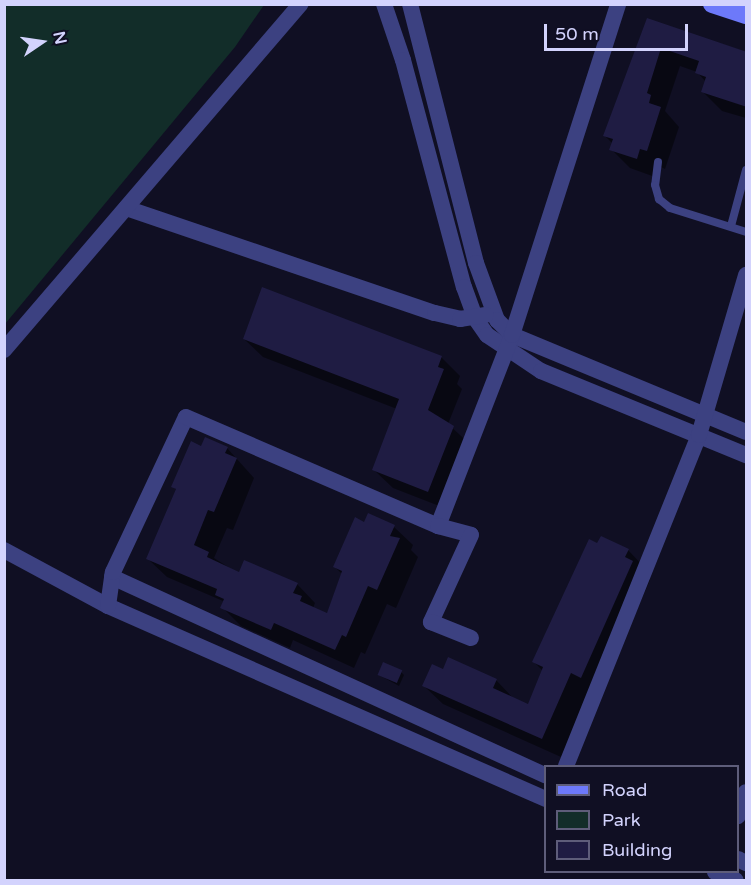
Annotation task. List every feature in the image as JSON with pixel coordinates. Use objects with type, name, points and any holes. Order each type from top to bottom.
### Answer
[{"type":"street","points":[[4,350],[302,4]]},
{"type":"street","points":[[384,4],[475,318],[541,371],[747,455]]},
{"type":"street","points":[[410,4],[492,313],[508,343],[747,432]]},
{"type":"street","points":[[438,526],[508,343],[618,4]]},
{"type":"street","points":[[711,4],[747,15]]},
{"type":"street","points":[[126,208],[435,313],[475,318],[492,313]]},
{"type":"street","points":[[566,765],[699,435],[744,296],[747,275]]},
{"type":"street","points":[[108,606],[112,577],[186,417],[438,526],[471,535],[431,622],[471,638]]},
{"type":"street","points":[[4,550],[108,606],[544,799]]},
{"type":"street","points":[[112,577],[544,775]]},
{"type":"street","points":[[739,813],[747,792]]},
{"type":"street","points":[[718,873],[736,880]]},
{"type":"lane","points":[[658,162],[655,185],[659,199],[670,208],[747,232]]},
{"type":"lane","points":[[731,226],[747,170]]},
{"type":"green space","points":[[5,4],[264,5],[235,47],[5,324]]},
{"type":"building","points":[[647,18],[747,52],[747,107],[701,92],[706,77],[695,73],[699,61],[661,48],[647,93],[651,95],[649,103],[661,107],[647,151],[640,149],[637,159],[609,150],[613,139],[603,136]]},
{"type":"building","points":[[262,287],[442,356],[438,367],[444,369],[428,410],[454,426],[428,492],[372,470],[399,399],[243,339]]},
{"type":"building","points":[[205,437],[228,447],[225,453],[237,458],[214,512],[208,510],[194,545],[209,552],[207,557],[239,572],[244,560],[298,583],[293,593],[302,596],[300,601],[327,613],[342,571],[333,567],[355,517],[364,522],[368,513],[395,525],[390,536],[400,538],[377,590],[368,586],[346,637],[342,635],[335,650],[274,623],[271,630],[220,608],[224,599],[215,595],[217,589],[146,559],[176,489],[171,487],[191,441],[201,446]]},
{"type":"building","points":[[601,536],[629,549],[625,557],[633,561],[581,678],[571,673],[542,739],[422,686],[432,664],[443,669],[448,657],[497,679],[493,688],[528,704],[543,667],[532,662],[589,539],[597,543]]},
{"type":"building","points":[[383,662],[402,670],[397,683],[378,675]]}]
